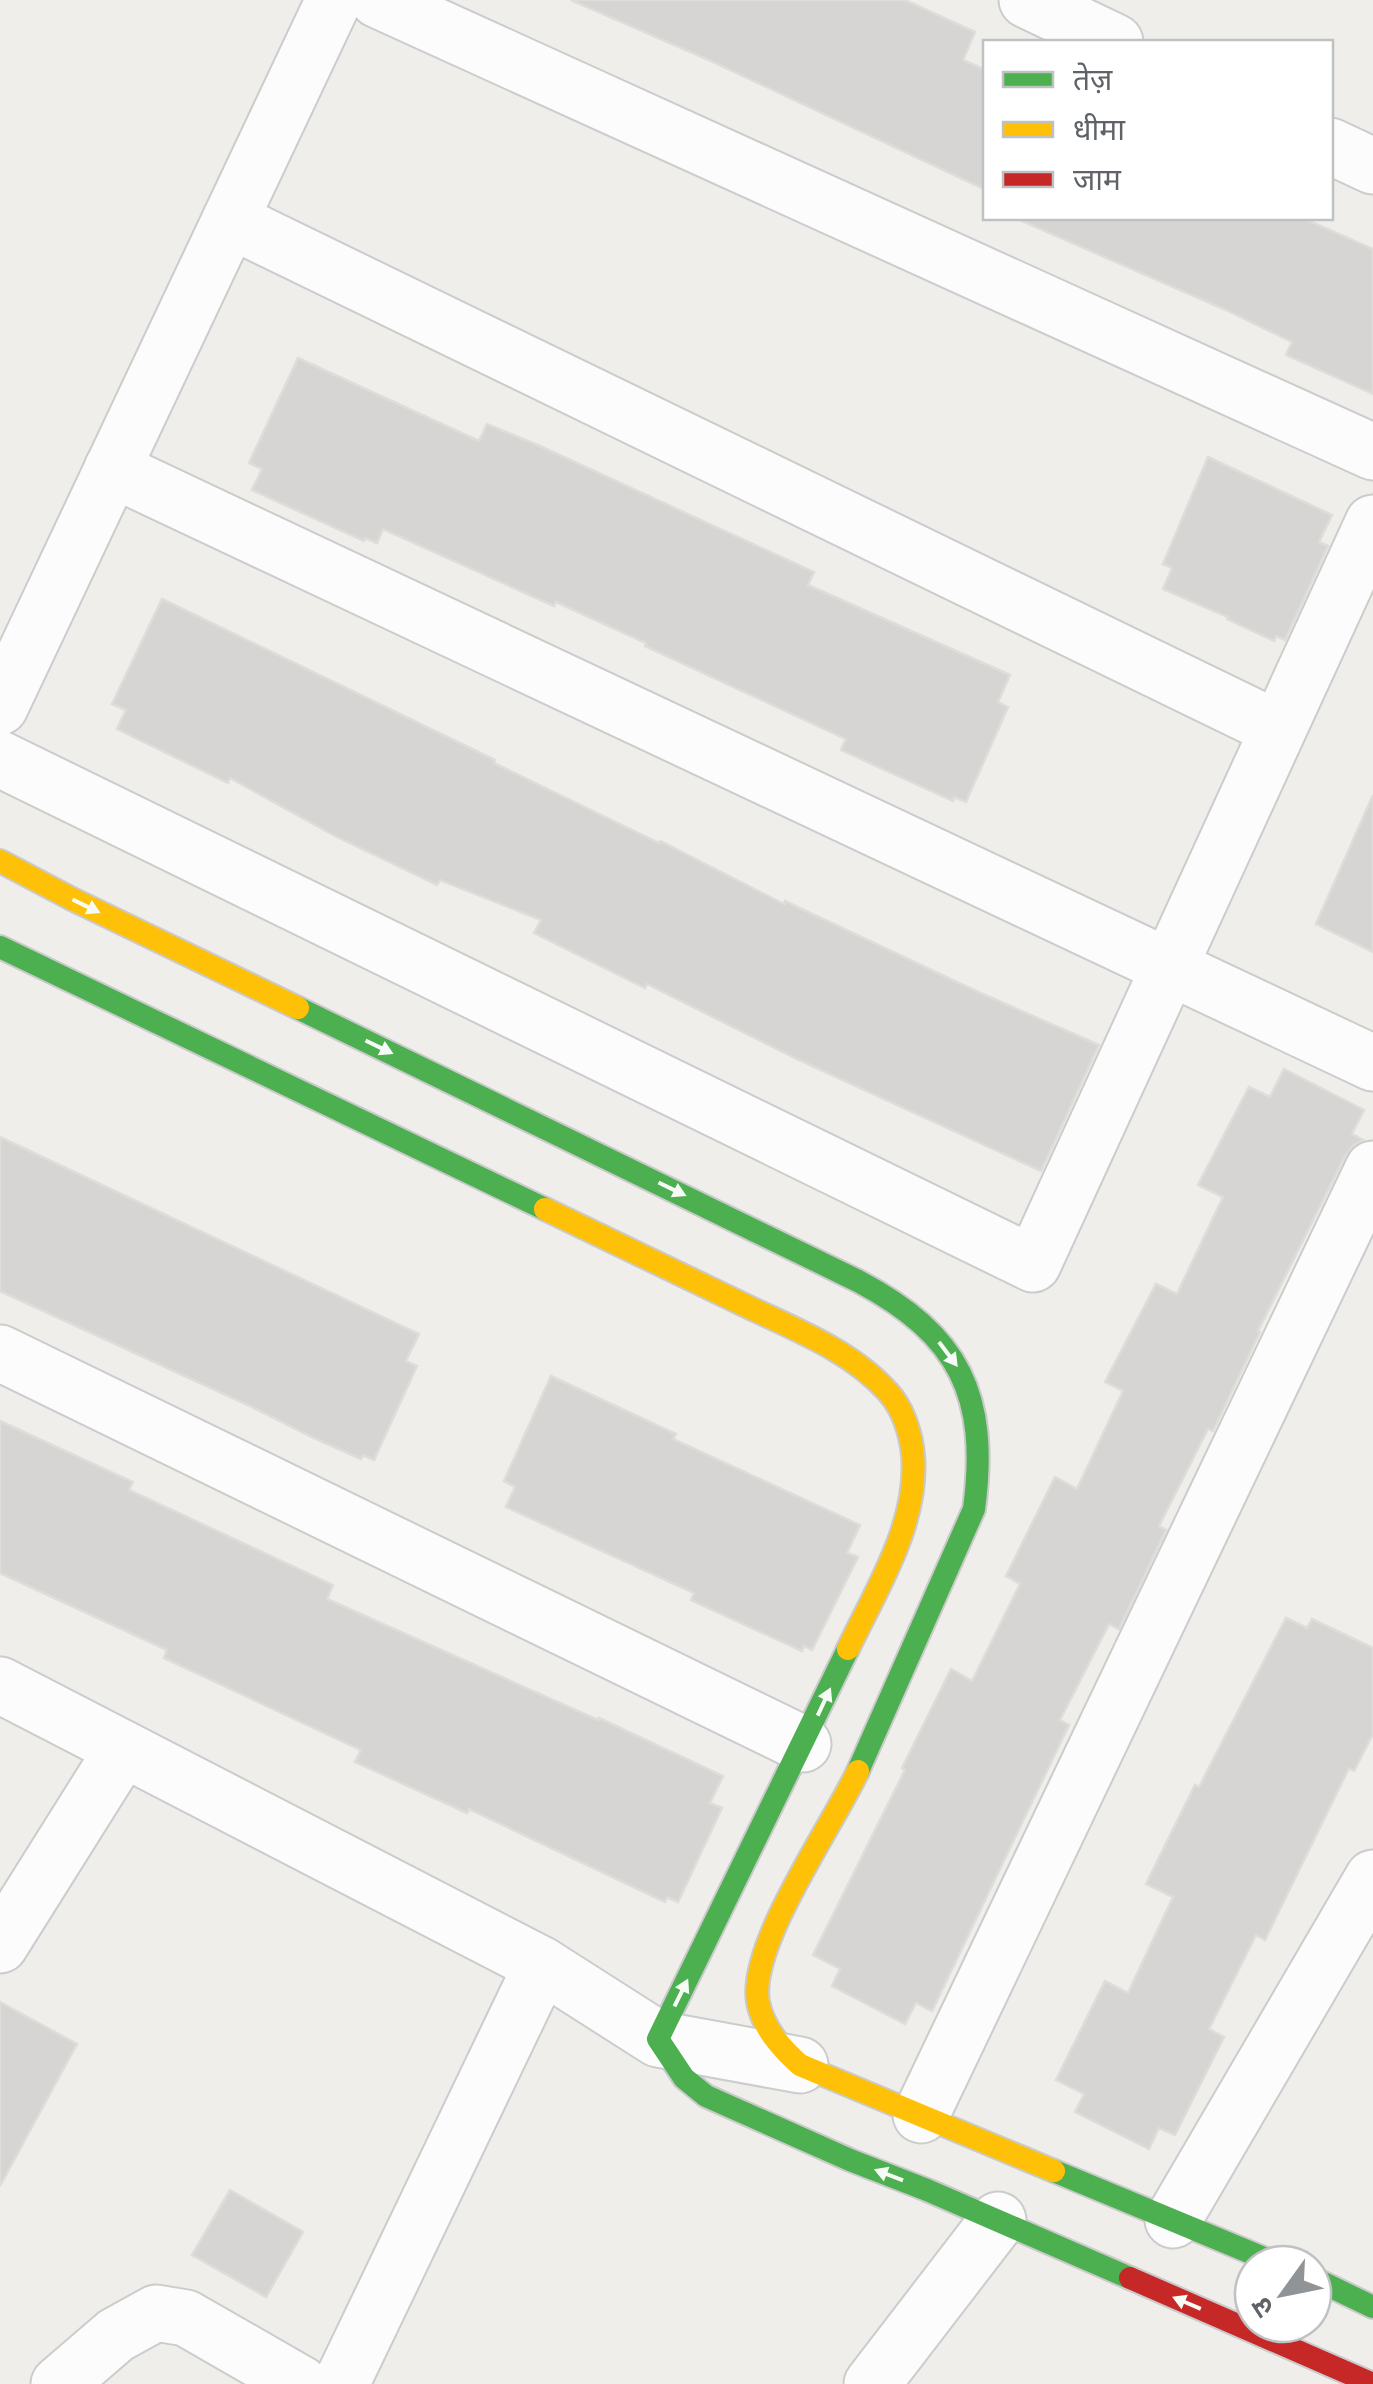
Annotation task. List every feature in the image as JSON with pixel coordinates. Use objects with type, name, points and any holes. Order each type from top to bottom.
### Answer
[{"type":"main road","points":[[0,860],[72,899],[831,1266],[886,1296],[926,1328],[953,1358],[972,1397],[979,1434],[980,1472],[974,1508],[855,1777],[776,1924],[756,1978],[758,2004],[767,2028],[800,2064],[1233,2245]]},
{"type":"main road","points":[[0,946],[814,1339],[862,1370],[896,1400],[912,1437],[914,1474],[906,1518],[893,1556],[658,2039],[684,2078],[706,2096],[1373,2384]]},
{"type":"main road","points":[[1333,2288],[1373,2307]]},
{"type":"street","points":[[0,707],[334,0]]},
{"type":"street","points":[[378,0],[1373,452]]},
{"type":"street","points":[[1027,0],[1112,40]]},
{"type":"street","points":[[1333,147],[1373,166]]},
{"type":"street","points":[[230,220],[1278,729]]},
{"type":"street","points":[[112,469],[1373,1063]]},
{"type":"street","points":[[0,759],[1033,1264],[1373,523]]},
{"type":"street","points":[[921,2115],[1373,1169]]},
{"type":"street","points":[[0,1352],[804,1744]]},
{"type":"street","points":[[0,1686],[542,1965],[658,2039],[800,2064]]},
{"type":"street","points":[[0,1945],[123,1749]]},
{"type":"street","points":[[1173,2220],[1373,1878]]},
{"type":"street","points":[[341,2384],[542,1965]]},
{"type":"street","points":[[872,2384],[998,2220]]},
{"type":"street","points":[[60,2384],[116,2335],[156,2313],[186,2318],[300,2384]]},
{"type":"building","points":[[571,0],[905,0],[975,32],[963,60],[983,69],[983,189]]},
{"type":"building","points":[[1020,220],[1308,220],[1373,249],[1373,394],[1286,355],[1292,342]]},
{"type":"building","points":[[298,358],[479,441],[487,424],[542,447],[814,572],[808,585],[1010,675],[998,702],[1008,707],[966,802],[954,797],[953,801],[841,750],[846,739],[556,602],[554,606],[383,529],[377,543],[365,538],[364,541],[252,490],[262,469],[249,463]]},
{"type":"building","points":[[1208,457],[1332,515],[1319,542],[1328,546],[1285,640],[1276,636],[1274,641],[1163,589],[1172,568],[1163,564]]},
{"type":"building","points":[[162,599],[784,904],[785,901],[1099,1045],[1041,1171],[534,933],[541,920],[440,880],[437,885],[335,836],[230,778],[228,783],[117,729],[126,710],[112,704]]},
{"type":"building","points":[[1373,795],[1373,952],[1316,924]]},
{"type":"building","points":[[1284,1069],[1364,1110],[1352,1134],[1363,1140],[1345,1156],[1213,1431],[1208,1429],[1159,1526],[1166,1530],[1119,1629],[1109,1624],[1060,1720],[1069,1725],[932,2011],[916,2003],[905,2024],[832,1986],[840,1969],[813,1955],[951,1669],[972,1681],[1020,1584],[1006,1576],[1055,1477],[1077,1489],[1123,1391],[1105,1382],[1156,1284],[1177,1294],[1223,1197],[1198,1185],[1249,1087],[1270,1097]]},
{"type":"building","points":[[0,1137],[419,1334],[406,1361],[417,1366],[374,1460],[363,1455],[361,1459],[314,1438],[0,1291]]},
{"type":"building","points":[[551,1376],[676,1434],[673,1439],[860,1525],[847,1553],[858,1557],[812,1650],[804,1646],[802,1651],[691,1600],[694,1593],[506,1507],[515,1487],[504,1481]]},
{"type":"building","points":[[0,1421],[133,1482],[129,1490],[333,1585],[327,1599],[723,1776],[710,1803],[722,1808],[678,1902],[667,1897],[665,1902],[469,1809],[467,1813],[355,1762],[361,1750],[164,1658],[167,1650],[0,1573]]},
{"type":"building","points":[[1286,1618],[1307,1628],[1312,1619],[1373,1648],[1373,1734],[1354,1771],[1349,1768],[1265,1940],[1256,1935],[1209,2029],[1224,2037],[1175,2135],[1159,2128],[1149,2149],[1075,2112],[1084,2094],[1056,2080],[1105,1981],[1128,1993],[1173,1897],[1146,1884]]},
{"type":"building","points":[[0,2002],[77,2044],[0,2186]]},
{"type":"building","points":[[230,2190],[303,2232],[266,2297],[192,2255]]},
{"type":"traffic: fast","points":[[0,947],[545,1209]]},
{"type":"traffic: fast","points":[[298,1008],[858,1281],[893,1302],[943,1347],[960,1373],[971,1401],[977,1433],[974,1509],[858,1771]]},
{"type":"traffic: fast","points":[[848,1649],[658,2039],[684,2078],[706,2096],[1130,2278]]},
{"type":"traffic: fast","points":[[1054,2171],[1233,2245]]},
{"type":"traffic: fast","points":[[1333,2288],[1373,2307]]},
{"type":"traffic: slow","points":[[0,861],[298,1008]]},
{"type":"traffic: slow","points":[[545,1209],[818,1340],[856,1363],[893,1398],[912,1447],[909,1506],[893,1555],[848,1649]]},
{"type":"traffic: slow","points":[[858,1771],[794,1886],[766,1950],[758,1978],[758,2002],[768,2029],[800,2065],[1054,2171]]},
{"type":"traffic: jam","points":[[1130,2278],[1373,2384]]}]
